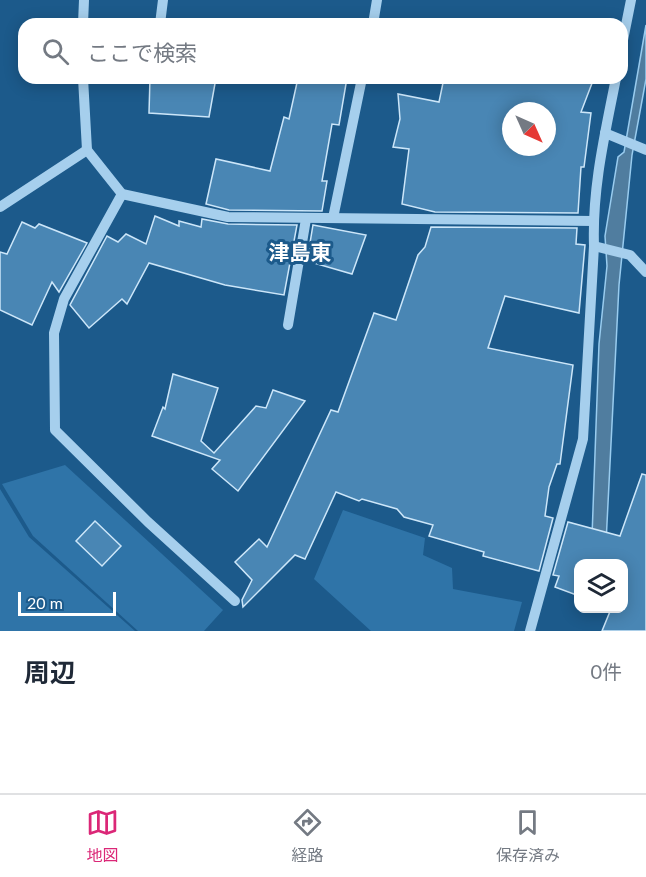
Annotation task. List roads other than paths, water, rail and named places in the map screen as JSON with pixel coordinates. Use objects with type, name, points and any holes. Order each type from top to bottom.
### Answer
[{"type":"street","points":[[83,18],[84,0]]},
{"type":"street","points":[[161,18],[163,0]]},
{"type":"street","points":[[374,18],[378,0]]},
{"type":"street","points":[[627,18],[631,0]]},
{"type":"street","points":[[83,84],[87,150],[122,194],[228,217],[593,221]]},
{"type":"street","points":[[333,218],[361,84]]},
{"type":"street","points":[[530,631],[584,439],[594,246],[593,221],[601,143],[615,84]]},
{"type":"street","points":[[605,133],[646,150]]},
{"type":"street","points":[[0,207],[87,150]]},
{"type":"street","points":[[122,194],[64,299],[54,333],[55,430],[148,522],[235,601]]},
{"type":"street","points":[[288,325],[306,219]]},
{"type":"street","points":[[594,246],[630,255],[646,272]]},
{"type":"district","name":"津島東","points":[[300,253]]}]
